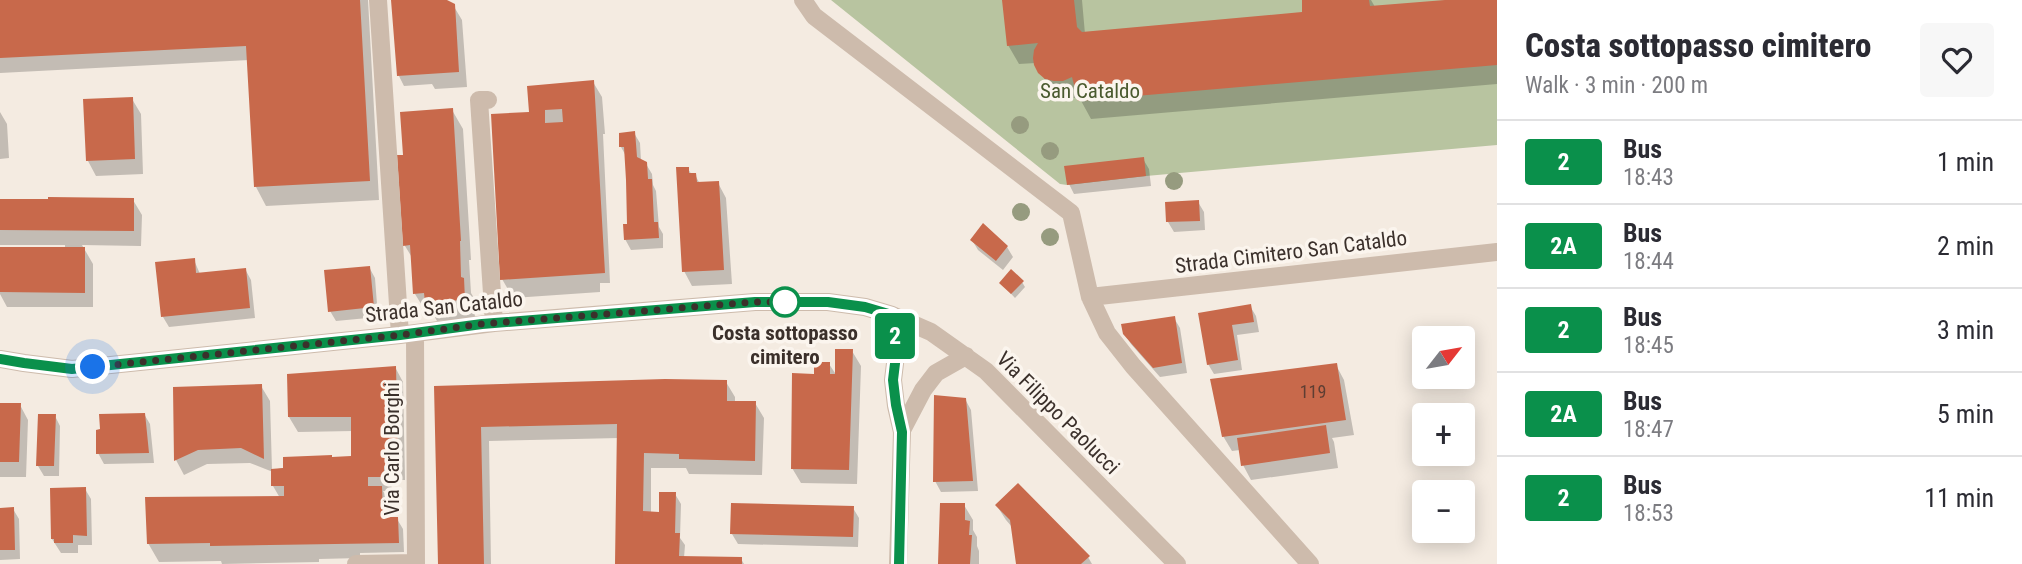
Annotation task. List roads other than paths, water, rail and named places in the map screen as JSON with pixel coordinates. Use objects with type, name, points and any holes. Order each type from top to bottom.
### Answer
[{"type":"street","name":"Via Carlo Borghi","points":[[378,0],[407,334],[416,564]]},
{"type":"street","points":[[803,0],[814,16],[1072,213],[1090,297],[1107,333],[1133,366],[1310,564]]},
{"type":"street","points":[[488,100],[479,100],[494,323]]},
{"type":"street","name":"Strada Cimitero San Cataldo","points":[[1090,297],[1497,252]]},
{"type":"street","name":"Strada San Cataldo","points":[[0,359],[72,369],[494,323],[755,302],[828,302],[865,307],[892,315]]},
{"type":"street","points":[[892,315],[897,347],[893,380],[902,430],[898,564]]},
{"type":"street","name":"Via Filippo Paolucci","points":[[892,315],[931,332],[993,378],[1177,564]]},
{"type":"street","points":[[902,430],[923,390],[936,373],[966,356]]},
{"type":"street","points":[[356,564],[416,564]]},
{"type":"place","name":"Costa sottopasso cimitero","points":[[785,302]]},
{"type":"park label","name":"San Cataldo","points":[[1090,91]]}]
